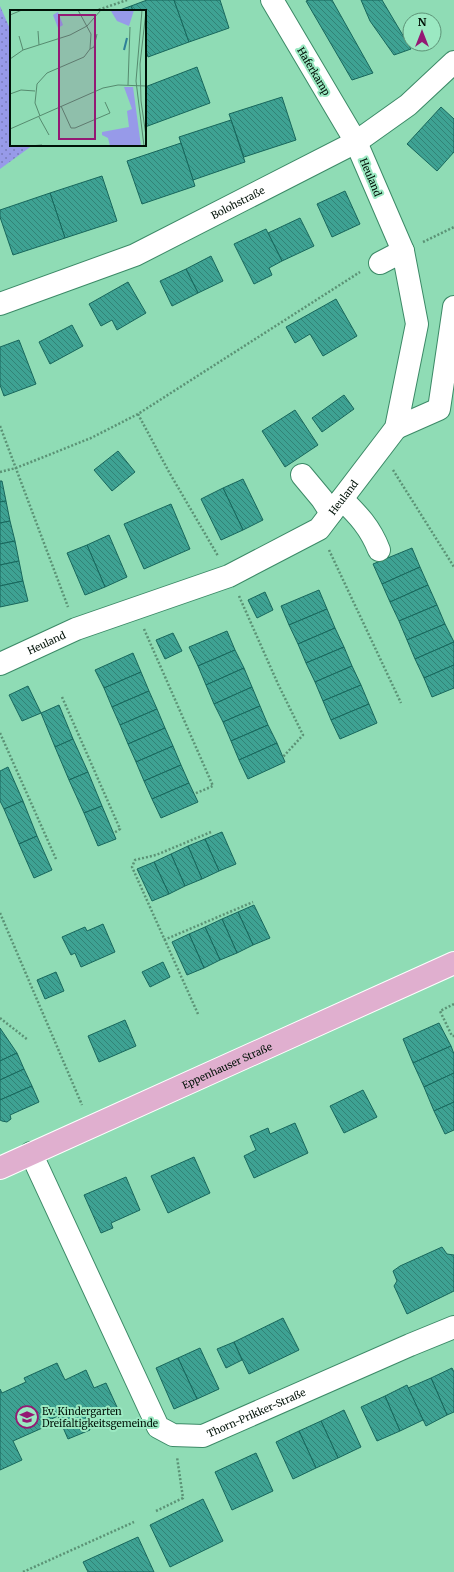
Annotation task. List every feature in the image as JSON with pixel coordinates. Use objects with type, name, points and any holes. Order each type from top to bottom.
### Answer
[{"type":"main road","name":"Eppenhauser Straße","points":[[0,1168],[454,963]]},
{"type":"street","name":"Haferkamp","points":[[272,0],[356,142]]},
{"type":"street","name":"Bolohstraße","points":[[0,304],[135,255],[356,142],[408,105],[454,62]]},
{"type":"street","name":"Heuland","points":[[0,664],[76,629],[229,576],[330,514],[396,428],[417,324],[403,251],[356,142]]},
{"type":"street","points":[[380,262],[403,251]]},
{"type":"street","points":[[396,428],[438,409],[454,308]]},
{"type":"street","points":[[302,475],[322,499],[330,514],[362,519],[373,535],[379,550]]},
{"type":"street","points":[[31,1153],[158,1427],[173,1435]]},
{"type":"street","name":"Thorn-Prikker-Straße","points":[[173,1435],[203,1436],[403,1348],[454,1328]]},
{"type":"path","points":[[98,10],[127,0]]},
{"type":"path","points":[[445,232],[454,227]]},
{"type":"path","points":[[0,472],[16,468],[91,438],[138,414],[358,272],[380,262]]},
{"type":"path","points":[[138,414],[169,472],[229,576],[303,735],[283,757]]},
{"type":"path","points":[[0,426],[76,629]]},
{"type":"path","points":[[380,449],[454,567]]},
{"type":"path","points":[[330,514],[401,703]]},
{"type":"path","points":[[135,608],[213,786],[194,794]]},
{"type":"path","points":[[62,697],[120,829],[114,833]]},
{"type":"path","points":[[0,733],[56,859]]},
{"type":"path","points":[[198,1014],[132,867],[135,860],[156,855],[211,832]]},
{"type":"path","points":[[164,940],[253,902]]},
{"type":"path","points":[[0,913],[91,1126]]},
{"type":"path","points":[[454,1004],[440,1011],[452,1036],[454,1036]]},
{"type":"path","points":[[0,1018],[28,1040]]},
{"type":"path","points":[[156,1511],[184,1498],[173,1435]]},
{"type":"path","points":[[23,1572],[134,1522]]},
{"type":"shaded area","points":[[0,6],[10,29],[10,146],[32,146],[0,169]]},
{"type":"building","points":[[147,0],[174,0],[189,42],[148,57],[146,51],[146,10],[133,10],[131,6]]},
{"type":"building","points":[[174,0],[220,0],[229,28],[189,42]]},
{"type":"building","points":[[332,0],[373,73],[352,80],[306,1]]},
{"type":"building","points":[[361,0],[382,0],[402,34],[402,52],[394,55],[370,21]]},
{"type":"building","points":[[131,6],[133,10],[120,10]]},
{"type":"building","points":[[197,67],[210,103],[146,127],[146,87]]},
{"type":"building","points":[[282,97],[296,140],[244,157],[229,114]]},
{"type":"building","points":[[441,107],[454,119],[454,152],[437,171],[407,144]]},
{"type":"building","points":[[231,120],[245,162],[193,180],[179,137]]},
{"type":"building","points":[[181,143],[195,186],[142,204],[127,161]]},
{"type":"building","points":[[102,176],[117,221],[65,238],[50,193]]},
{"type":"building","points":[[345,191],[360,224],[332,237],[317,204]]},
{"type":"building","points":[[50,193],[65,238],[13,255],[0,217],[0,210]]},
{"type":"building","points":[[300,218],[314,246],[282,261],[268,233]]},
{"type":"building","points":[[266,229],[282,261],[269,268],[272,275],[254,284],[234,244]]},
{"type":"building","points":[[211,256],[223,281],[198,293],[186,269]]},
{"type":"building","points":[[186,269],[198,293],[172,306],[160,281]]},
{"type":"building","points":[[128,282],[146,313],[117,330],[112,320],[101,326],[89,304]]},
{"type":"building","points":[[336,299],[357,336],[323,356],[310,334],[295,343],[286,327]]},
{"type":"building","points":[[72,325],[83,346],[50,364],[39,342]]},
{"type":"building","points":[[19,340],[36,384],[4,396],[0,385],[0,347]]},
{"type":"building","points":[[344,395],[354,409],[322,432],[312,418]]},
{"type":"building","points":[[295,410],[318,445],[285,467],[262,431]]},
{"type":"building","points":[[118,451],[135,472],[112,491],[94,470]]},
{"type":"building","points":[[243,479],[263,520],[243,530],[223,488]]},
{"type":"building","points":[[0,481],[2,481],[6,501],[0,502]]},
{"type":"building","points":[[223,488],[243,530],[221,540],[201,499]]},
{"type":"building","points":[[6,501],[10,521],[0,523],[0,502]]},
{"type":"building","points":[[171,504],[190,549],[144,569],[124,524]]},
{"type":"building","points":[[10,521],[15,541],[0,544],[0,523]]},
{"type":"building","points":[[109,535],[127,577],[105,587],[87,545]]},
{"type":"building","points":[[15,541],[19,561],[0,565],[0,544]]},
{"type":"building","points":[[87,545],[105,587],[85,595],[67,553]]},
{"type":"building","points":[[412,548],[420,567],[382,584],[373,564]]},
{"type":"building","points":[[19,561],[23,581],[0,586],[0,565]]},
{"type":"building","points":[[420,567],[428,585],[390,602],[382,584]]},
{"type":"building","points":[[23,581],[28,601],[0,607],[0,586]]},
{"type":"building","points":[[428,585],[437,605],[399,621],[390,602]]},
{"type":"building","points":[[319,590],[327,609],[289,625],[281,606]]},
{"type":"building","points":[[265,592],[273,610],[257,618],[248,600]]},
{"type":"building","points":[[437,605],[445,624],[407,640],[399,621]]},
{"type":"building","points":[[327,609],[335,628],[298,644],[289,625]]},
{"type":"building","points":[[445,624],[454,642],[415,659],[407,640]]},
{"type":"building","points":[[335,628],[344,647],[306,663],[298,644]]},
{"type":"building","points":[[227,631],[235,650],[198,666],[189,647]]},
{"type":"building","points":[[173,633],[182,651],[165,659],[156,640]]},
{"type":"building","points":[[454,642],[454,665],[424,678],[415,659]]},
{"type":"building","points":[[344,647],[352,666],[315,682],[306,663]]},
{"type":"building","points":[[235,650],[244,668],[206,685],[198,666]]},
{"type":"building","points":[[133,653],[141,672],[104,688],[95,670]]},
{"type":"building","points":[[454,665],[454,688],[432,697],[424,678]]},
{"type":"building","points":[[352,666],[361,685],[323,701],[315,682]]},
{"type":"building","points":[[244,668],[252,687],[214,704],[206,685]]},
{"type":"building","points":[[141,672],[149,691],[112,707],[104,688]]},
{"type":"building","points":[[361,685],[369,704],[331,720],[323,701]]},
{"type":"building","points":[[28,686],[41,713],[22,721],[9,695]]},
{"type":"building","points":[[252,687],[260,706],[223,722],[214,704]]},
{"type":"building","points":[[149,691],[157,709],[120,725],[112,707]]},
{"type":"building","points":[[369,704],[377,723],[340,739],[331,720]]},
{"type":"building","points":[[59,705],[73,739],[55,747],[41,713]]},
{"type":"building","points":[[260,706],[268,725],[231,741],[223,722]]},
{"type":"building","points":[[157,709],[165,728],[128,744],[120,725]]},
{"type":"building","points":[[268,725],[277,743],[239,760],[231,741]]},
{"type":"building","points":[[165,728],[173,746],[136,762],[128,744]]},
{"type":"building","points":[[73,739],[88,772],[69,780],[55,747]]},
{"type":"building","points":[[277,743],[285,762],[248,779],[239,760]]},
{"type":"building","points":[[173,746],[181,765],[144,781],[136,762]]},
{"type":"building","points":[[181,765],[189,783],[152,799],[144,781]]},
{"type":"building","points":[[8,767],[23,801],[4,809],[0,801],[0,771]]},
{"type":"building","points":[[88,772],[102,806],[84,813],[69,780]]},
{"type":"building","points":[[189,783],[198,802],[161,818],[152,799]]},
{"type":"building","points":[[23,801],[37,836],[19,844],[4,809]]},
{"type":"building","points":[[102,806],[116,839],[98,846],[84,813]]},
{"type":"building","points":[[222,832],[236,864],[219,871],[205,839]]},
{"type":"building","points":[[37,836],[52,870],[34,878],[19,844]]},
{"type":"building","points":[[205,839],[219,871],[202,879],[188,846]]},
{"type":"building","points":[[188,846],[202,879],[185,886],[171,854]]},
{"type":"building","points":[[171,854],[185,886],[169,894],[154,862]]},
{"type":"building","points":[[154,862],[169,894],[152,901],[137,869]]},
{"type":"building","points":[[254,905],[270,938],[253,945],[238,912]]},
{"type":"building","points":[[238,912],[253,945],[237,953],[222,919]]},
{"type":"building","points":[[222,919],[237,953],[220,960],[205,927]]},
{"type":"building","points":[[103,924],[115,952],[81,967],[75,953],[71,955],[62,937],[85,927],[87,931]]},
{"type":"building","points":[[205,927],[220,960],[204,968],[189,934]]},
{"type":"building","points":[[189,934],[204,968],[187,975],[172,942]]},
{"type":"building","points":[[163,962],[170,977],[150,987],[142,972]]},
{"type":"building","points":[[56,972],[64,991],[45,999],[37,980]]},
{"type":"building","points":[[125,1020],[136,1046],[99,1062],[88,1036]]},
{"type":"building","points":[[439,1023],[451,1046],[413,1063],[403,1039]]},
{"type":"building","points":[[0,1028],[17,1053],[0,1061]]},
{"type":"building","points":[[451,1046],[454,1054],[454,1073],[424,1087],[413,1063]]},
{"type":"building","points":[[17,1053],[24,1069],[0,1080],[0,1061]]},
{"type":"building","points":[[24,1069],[32,1086],[0,1100],[0,1080]]},
{"type":"building","points":[[454,1073],[454,1102],[434,1111],[424,1087]]},
{"type":"building","points":[[32,1086],[39,1102],[10,1115],[11,1119],[7,1122],[0,1120],[0,1100]]},
{"type":"building","points":[[363,1090],[377,1117],[344,1133],[330,1106]]},
{"type":"building","points":[[454,1102],[454,1130],[445,1134],[434,1111]]},
{"type":"building","points":[[295,1123],[308,1153],[254,1178],[244,1156],[256,1150],[250,1136],[268,1128],[270,1134]]},
{"type":"building","points":[[194,1157],[210,1193],[168,1213],[151,1176]]},
{"type":"building","points":[[126,1177],[140,1210],[111,1223],[113,1228],[101,1233],[84,1195]]},
{"type":"building","points":[[442,1247],[447,1254],[454,1255],[454,1291],[407,1314],[394,1286],[397,1281],[393,1271],[400,1266]]},
{"type":"building","points":[[283,1318],[299,1350],[249,1374],[234,1342]]},
{"type":"building","points":[[234,1342],[242,1360],[226,1368],[217,1349]]},
{"type":"building","points":[[200,1348],[219,1389],[197,1399],[178,1358]]},
{"type":"building","points":[[178,1358],[197,1399],[174,1409],[156,1368]]},
{"type":"building","name":"Ev. Kindergarten Dreifaltigkeitsgemeinde","points":[[57,1363],[65,1380],[86,1370],[94,1388],[106,1383],[117,1407],[98,1416],[97,1413],[85,1418],[90,1430],[68,1439],[58,1416],[47,1421],[49,1425],[13,1441],[22,1460],[0,1470],[0,1389],[2,1393],[26,1382],[24,1378]]},
{"type":"building","points":[[452,1368],[454,1372],[454,1412],[447,1415],[431,1378]]},
{"type":"building","points":[[431,1378],[447,1415],[426,1426],[408,1388]]},
{"type":"building","points":[[407,1385],[423,1420],[400,1431],[385,1396]]},
{"type":"building","points":[[385,1396],[400,1431],[377,1441],[361,1407]]},
{"type":"building","points":[[344,1410],[361,1447],[338,1458],[321,1421]]},
{"type":"building","points":[[321,1421],[338,1458],[316,1468],[299,1431]]},
{"type":"building","points":[[299,1431],[316,1468],[293,1479],[276,1442]]},
{"type":"building","points":[[256,1453],[273,1491],[232,1510],[215,1472]]},
{"type":"building","points":[[203,1499],[223,1541],[170,1567],[150,1525]]},
{"type":"building","points":[[138,1537],[154,1572],[88,1572],[83,1562]]},
{"type":"place","name":"Ev. Kindergarten Dreifaltigkeitsgemeinde","points":[[27,1417]]}]
